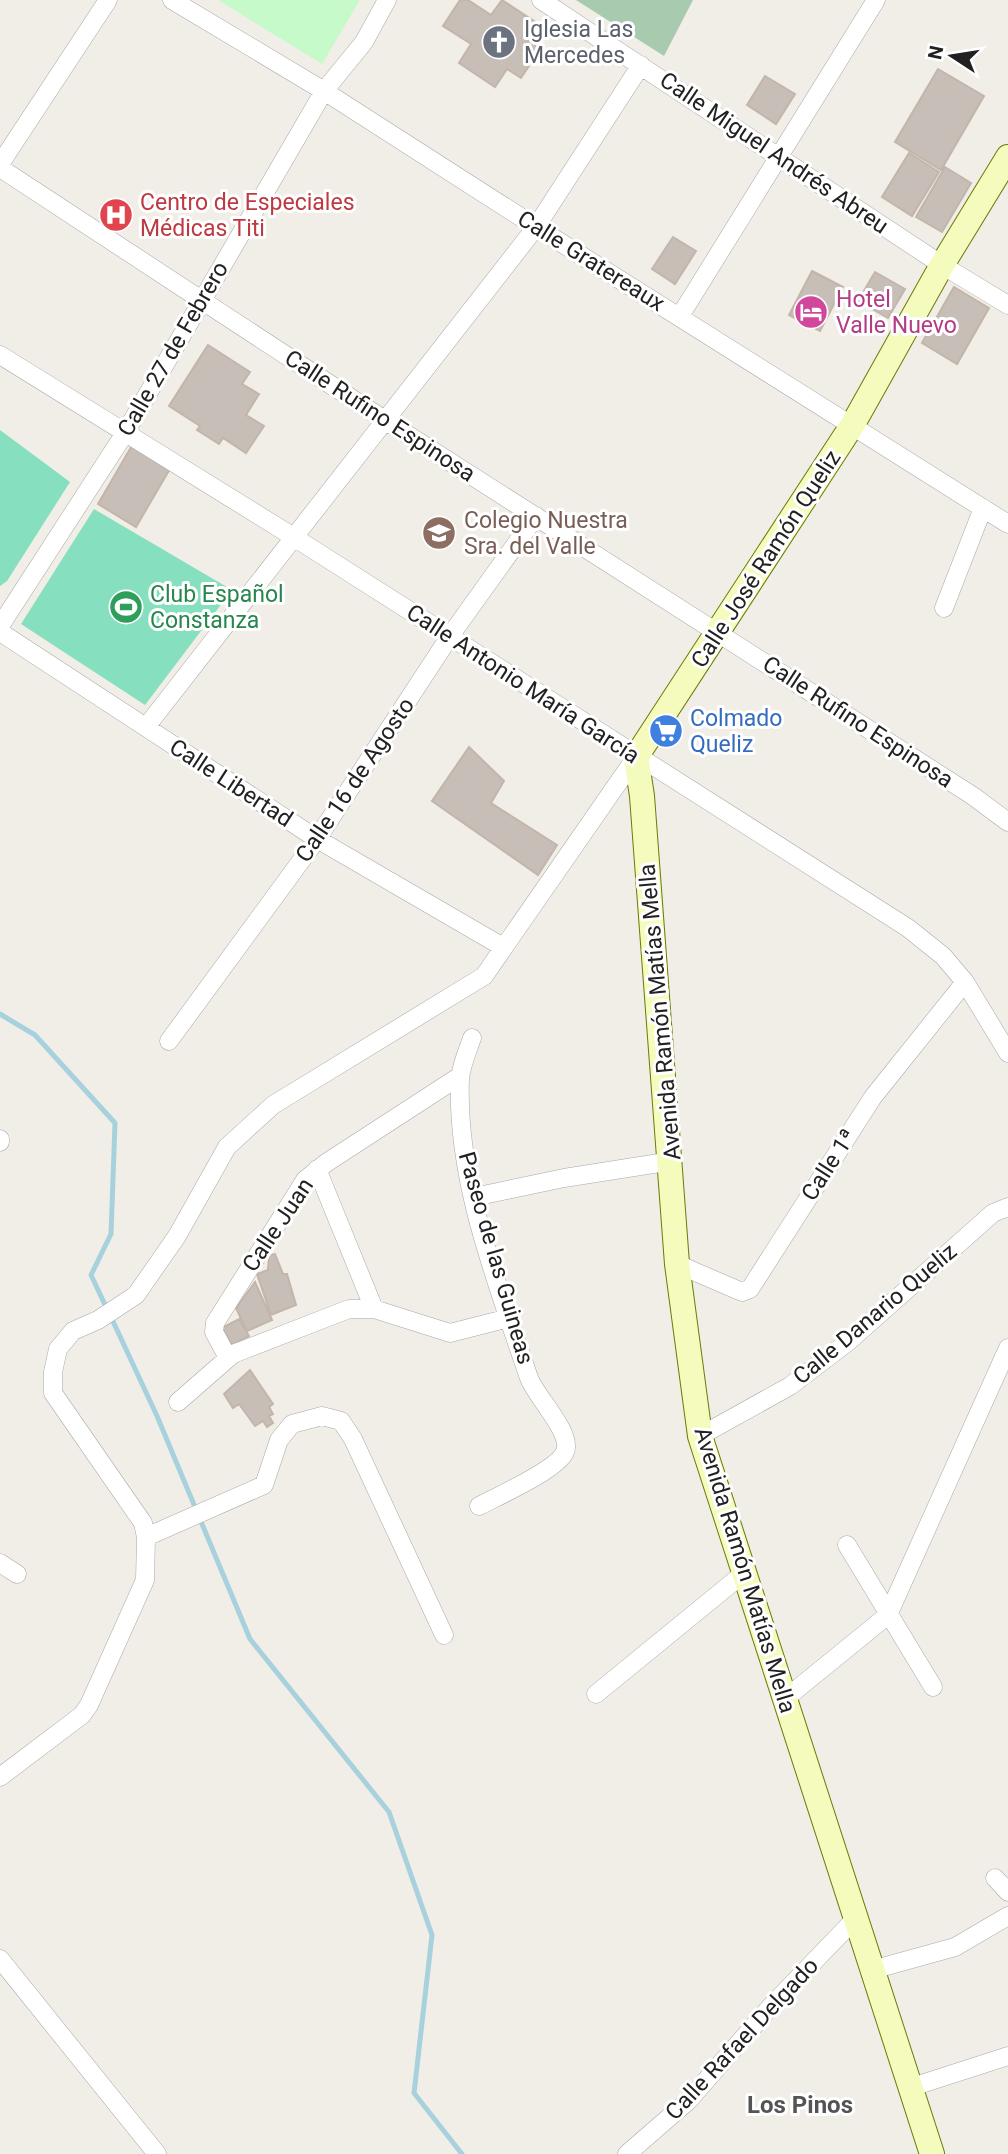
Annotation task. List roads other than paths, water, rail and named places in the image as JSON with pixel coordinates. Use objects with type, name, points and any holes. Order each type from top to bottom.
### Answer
[{"type":"street","points":[[0,166],[108,0]]},
{"type":"street","name":"Calle Gratereaux","points":[[172,0],[324,91],[536,228],[853,424],[1008,524]]},
{"type":"street","name":"Calle 27 de Febrero","points":[[0,626],[125,433],[324,91],[364,42],[387,0]]},
{"type":"street","name":"Calle Miguel Andrés Abreu","points":[[541,0],[942,265],[1008,305]]},
{"type":"street","points":[[680,316],[876,0]]},
{"type":"street","points":[[146,727],[383,419],[536,228],[641,65]]},
{"type":"street","name":"Calle José Ramón Queliz","points":[[503,947],[636,757],[853,424],[942,265],[1008,157]]},
{"type":"street","name":"Calle Rufino Espinosa","points":[[0,166],[201,301],[719,632],[973,796],[1008,822]]},
{"type":"street","name":"Calle Antonio María García","points":[[0,355],[292,536],[908,928],[943,957],[965,982],[1008,1052]]},
{"type":"street","points":[[944,608],[984,508]]},
{"type":"street","name":"Calle 16 de Agosto","points":[[169,1041],[317,839],[450,636],[536,516]]},
{"type":"street","name":"Calle Libertad","points":[[0,632],[317,839],[503,947]]},
{"type":"street","name":"Avenida Ramón Matías Mella","points":[[636,757],[642,796],[672,1161],[677,1264],[701,1436],[854,1920],[912,2087],[932,2154]]},
{"type":"street","points":[[0,1777],[82,1715],[89,1705],[145,1580],[144,1523],[53,1393],[53,1372],[58,1349],[73,1331],[98,1320],[136,1295],[177,1236],[227,1147],[248,1124],[273,1105],[484,976],[503,947]]},
{"type":"street","name":"Calle 1ª","points":[[677,1264],[742,1292],[750,1289],[873,1097],[965,982]]},
{"type":"street","name":"Paseo de las Guineas","points":[[472,1038],[460,1076],[464,1146],[474,1197],[531,1383],[566,1437],[565,1452],[555,1464],[480,1506]]},
{"type":"street","name":"Calle Juan","points":[[228,1358],[214,1332],[215,1323],[295,1193],[317,1169],[460,1076]]},
{"type":"street","points":[[474,1197],[564,1178],[672,1161]]},
{"type":"street","points":[[317,1169],[374,1308]]},
{"type":"street","name":"Calle Danario Queliz","points":[[701,1436],[790,1386],[849,1341],[993,1213],[1008,1206]]},
{"type":"street","points":[[178,1402],[228,1358],[325,1316],[349,1309],[374,1308],[450,1334],[509,1318]]},
{"type":"street","points":[[786,1698],[888,1615],[1008,1348]]},
{"type":"street","points":[[146,1537],[264,1485],[279,1440],[292,1424],[322,1416],[341,1421],[354,1438],[444,1634]]},
{"type":"street","points":[[847,1545],[933,1687]]},
{"type":"street","points":[[0,1563],[17,1574]]},
{"type":"street","points":[[596,1694],[744,1573]]},
{"type":"street","points":[[995,1878],[1008,1892]]},
{"type":"street","points":[[872,1970],[955,1947],[1008,1916]]},
{"type":"street","name":"Calle Rafael Delgado","points":[[626,2154],[688,2101],[773,2004],[854,1920]]},
{"type":"street","points":[[0,1959],[157,2154]]},
{"type":"street","points":[[912,2087],[1008,2056]]},
{"type":"waterway","points":[[0,1014],[35,1035],[115,1123],[111,1234],[91,1275],[107,1309]]},
{"type":"waterway","points":[[111,1317],[157,1416],[250,1639],[389,1812],[432,1935],[414,2093],[462,2154]]},
{"type":"place","name":"Iglesia Las Mercedes","points":[[499,42]]},
{"type":"place","name":"Centro de Especiales Médicas Titi","points":[[116,215]]},
{"type":"place","name":"Hotel Valle Nuevo","points":[[811,312]]},
{"type":"place","name":"Colegio Nuestra Sra. del Valle","points":[[439,533]]},
{"type":"place","name":"Club Español Constanza","points":[[126,607]]},
{"type":"place","name":"Colmado Queliz","points":[[666,731]]},
{"type":"district","name":"Los Pinos","points":[[800,2105]]}]
